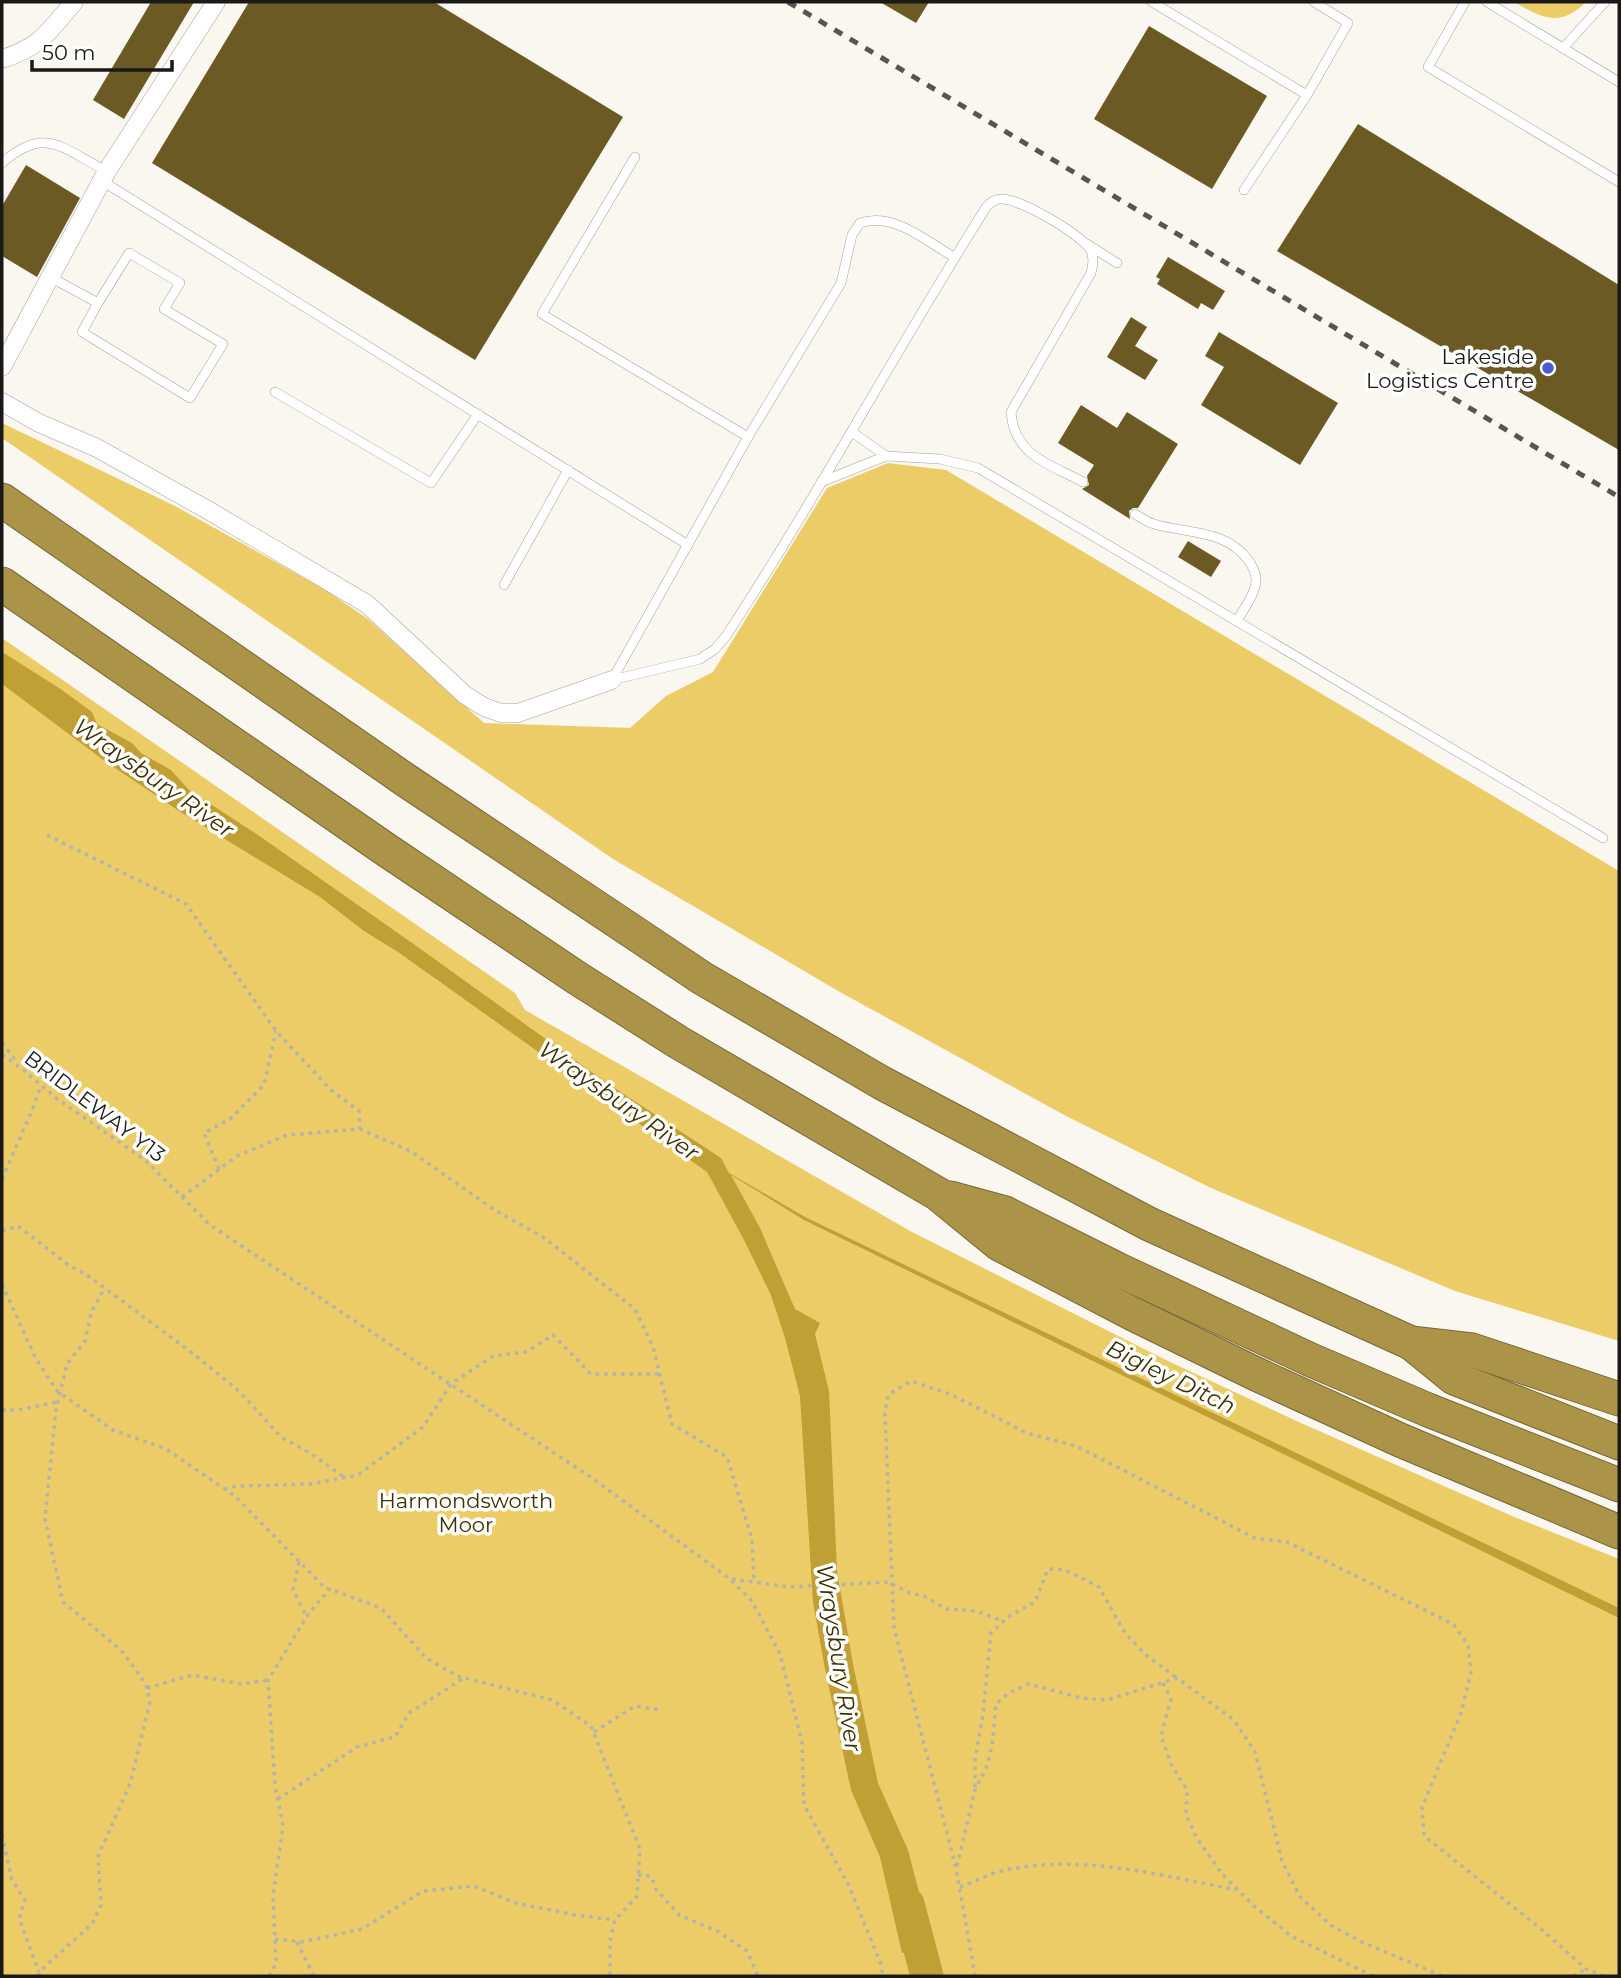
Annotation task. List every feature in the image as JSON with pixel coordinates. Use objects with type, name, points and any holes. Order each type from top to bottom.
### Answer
[{"type":"highway","points":[[2,500],[396,773],[702,978],[882,1083],[1149,1224],[1411,1343],[1454,1378],[1619,1443]]},
{"type":"highway","points":[[2,584],[385,849],[577,978],[678,1042],[938,1194],[999,1244],[1256,1374],[1400,1440],[1619,1532]]},
{"type":"highway","points":[[938,1194],[1005,1213],[1116,1269],[1311,1360],[1440,1415],[1619,1485]]},
{"type":"highway","points":[[1411,1343],[1472,1350],[1619,1399]]},
{"type":"street","points":[[2,59],[20,53],[42,40],[75,2]]},
{"type":"street","points":[[2,367],[105,176],[216,2]]},
{"type":"street","points":[[2,402],[39,423],[97,448],[367,604],[465,695],[484,708],[501,713],[518,713],[612,680]]},
{"type":"lane","points":[[1152,2],[1307,95]]},
{"type":"lane","points":[[1244,190],[1307,95],[1348,23],[1314,2]]},
{"type":"lane","points":[[1465,2],[1428,67],[1619,182]]},
{"type":"lane","points":[[1487,2],[1619,82]]},
{"type":"lane","points":[[1563,48],[1605,2]]},
{"type":"lane","points":[[2,163],[27,145],[38,141],[50,142],[688,545]]},
{"type":"lane","points":[[635,157],[541,314],[748,437]]},
{"type":"lane","points":[[612,680],[700,659],[715,649],[748,602],[852,432],[954,257],[993,200],[1003,198],[1043,215],[1117,263]]},
{"type":"lane","points":[[612,680],[748,437],[841,283],[852,235],[860,223],[879,219],[895,223],[954,257]]},
{"type":"lane","points":[[1083,482],[1025,449],[1015,435],[1012,412],[1091,273],[1093,257],[1085,243]]},
{"type":"lane","points":[[129,253],[180,283],[164,309],[223,344],[190,398],[82,332],[98,303],[129,253]]},
{"type":"lane","points":[[50,277],[98,303]]},
{"type":"lane","points":[[275,391],[431,483],[478,414]]},
{"type":"lane","points":[[852,432],[886,456]]},
{"type":"lane","points":[[821,482],[886,456],[940,459],[978,468],[1604,838]]},
{"type":"lane","points":[[504,585],[568,470]]},
{"type":"lane","points":[[1135,514],[1151,523],[1219,538],[1247,559],[1256,575],[1255,586],[1237,621]]},
{"type":"path","points":[[47,835],[187,904],[276,1031],[331,1090],[359,1111],[360,1129]]},
{"type":"path","points":[[219,1169],[204,1133],[230,1119],[264,1085],[276,1031]]},
{"type":"path","points":[[2,1043],[22,1068]]},
{"type":"path","name":"BRIDLEWAY Y13","points":[[2,1055],[22,1068],[56,1098],[145,1160],[209,1225],[592,1478],[730,1579],[752,1601],[780,1654],[802,1742],[804,1805],[849,1886],[881,1964],[883,1976]]},
{"type":"path","points":[[2,1179],[41,1085]]},
{"type":"path","points":[[182,1197],[237,1156],[286,1135],[360,1129],[412,1152],[493,1209],[543,1237],[635,1309],[653,1348],[672,1424],[727,1457],[752,1539],[754,1582]]},
{"type":"path","points":[[2,1231],[18,1226],[67,1264],[87,1275],[240,1392],[281,1437],[344,1477]]},
{"type":"path","points":[[2,1284],[35,1357],[60,1393],[113,1430],[166,1449],[235,1496],[324,1587],[381,1608],[426,1658],[464,1678],[552,1700],[591,1726],[640,1849],[637,1896],[615,1920],[610,1941],[610,1976]]},
{"type":"path","points":[[2,1835],[12,1881],[25,1900],[19,1918],[39,1974],[92,1924],[101,1905],[98,1856],[130,1784],[150,1702],[147,1688],[121,1650],[63,1602],[45,1519],[57,1402],[67,1364],[86,1341],[90,1313],[104,1289]]},
{"type":"path","points":[[224,1489],[237,1486],[312,1484],[358,1475],[423,1427],[451,1384],[493,1356],[526,1352],[553,1335],[592,1374],[659,1374]]},
{"type":"path","points":[[975,1976],[956,1868],[894,1628],[885,1413],[888,1395],[911,1381],[950,1394],[1027,1433],[1084,1449],[1255,1538],[1287,1542],[1453,1624],[1468,1644],[1471,1672],[1461,1713],[1422,1807],[1424,1836],[1541,1929],[1586,1969],[1604,1976]]},
{"type":"path","points":[[2,1410],[18,1410],[57,1402]]},
{"type":"path","points":[[299,1562],[293,1590],[307,1617]]},
{"type":"path","points":[[975,1790],[975,1760],[983,1714],[991,1633],[1003,1621],[1035,1602],[1048,1569],[1065,1570],[1098,1587],[1125,1633],[1146,1655],[1234,1720],[1255,1752],[1282,1861],[1300,1897],[1332,1926],[1441,1976]]},
{"type":"path","points":[[730,1579],[789,1587],[892,1583],[910,1594],[924,1596],[946,1609],[976,1611],[1003,1621]]},
{"type":"path","points":[[269,1976],[276,1964],[273,1895],[283,1826],[278,1799],[268,1680],[307,1617],[330,1589]]},
{"type":"path","points":[[147,1688],[192,1675],[241,1684],[268,1680]]},
{"type":"path","points":[[278,1799],[357,1747],[395,1737],[409,1713],[464,1678]]},
{"type":"path","points":[[956,1868],[975,1790],[986,1768],[992,1747],[996,1704],[1009,1693],[1029,1684],[1081,1698],[1107,1700],[1177,1678]]},
{"type":"path","points":[[1163,1683],[1171,1699],[1161,1736],[1171,1764],[1186,1790],[1186,1814],[1202,1846],[1222,1874],[1291,1936],[1373,1976]]},
{"type":"path","points":[[594,1732],[635,1706],[660,1710]]},
{"type":"path","points":[[960,1888],[1004,1870],[1054,1865],[1120,1867],[1238,1890]]},
{"type":"path","points":[[638,1875],[651,1876],[656,1889],[679,1915],[717,1931],[747,1951],[758,1976]]},
{"type":"path","points":[[275,1939],[297,1942],[362,1928],[423,1891],[474,1886],[516,1903],[615,1920]]},
{"type":"path","points":[[297,1942],[314,1976]]},
{"type":"path","points":[[1573,1976],[1586,1969]]},
{"type":"green space","points":[[1514,2],[1586,2],[1568,15],[1551,18]]},
{"type":"green space","points":[[2,423],[175,506],[324,589],[368,619],[484,723],[630,728],[666,696],[713,672],[827,488],[888,463],[946,470],[1619,871],[1619,1341],[1455,1291],[1211,1188],[1066,1116],[840,992],[613,859],[2,438]]},
{"type":"green space","name":"Harmondsworth Moor","points":[[2,638],[515,993],[525,1010],[912,1232],[1168,1361],[1301,1423],[1512,1516],[1619,1559],[1619,1976],[2,1976]]},
{"type":"water","points":[[4,653],[92,712],[97,724],[132,743],[141,753],[171,770],[189,790],[415,945],[607,1083],[721,1158],[729,1173],[805,1217],[1619,1608],[1619,1618],[804,1220],[731,1175],[760,1228],[795,1309],[820,1323],[815,1334],[829,1391],[837,1571],[853,1664],[878,1783],[908,1850],[933,1946],[902,1953],[880,1857],[851,1790],[825,1669],[813,1602],[800,1396],[771,1295],[707,1172],[398,952],[364,931],[320,897],[179,811],[106,762],[2,684]]},
{"type":"building","points":[[151,2],[194,2],[124,119],[93,100]]},
{"type":"building","points":[[249,2],[434,2],[623,117],[475,360],[152,163]]},
{"type":"building","points":[[880,2],[929,2],[916,23]]},
{"type":"building","points":[[1149,26],[1267,96],[1212,189],[1094,119]]},
{"type":"building","name":"Lakeside Logistics Centre","points":[[1358,124],[1619,285],[1619,450],[1277,251]]},
{"type":"building","points":[[26,165],[80,198],[37,277],[2,256],[2,206]]},
{"type":"building","points":[[1168,257],[1225,291],[1213,310],[1201,303],[1198,309],[1157,284],[1160,279],[1156,277]]},
{"type":"building","points":[[1131,317],[1147,327],[1135,346],[1158,360],[1145,380],[1107,357]]},
{"type":"building","points":[[1219,332],[1338,403],[1300,465],[1201,405],[1224,367],[1205,356]]},
{"type":"building","points":[[1081,405],[1117,428],[1127,412],[1178,444],[1138,508],[1129,511],[1130,519],[1082,489],[1089,485],[1087,476],[1094,465],[1058,443]]},
{"type":"building","points":[[1188,541],[1221,561],[1211,577],[1178,557]]},
{"type":"waterway","name":"Wraysbury River","points":[[908,1904],[927,1976]]},
{"type":"railway","points":[[788,2],[1619,497]]},
{"type":"place","name":"Lakeside Logistics Centre","points":[[1548,368]]},
{"type":"water label","name":"Bigley Ditch","points":[[1171,1377]]}]
